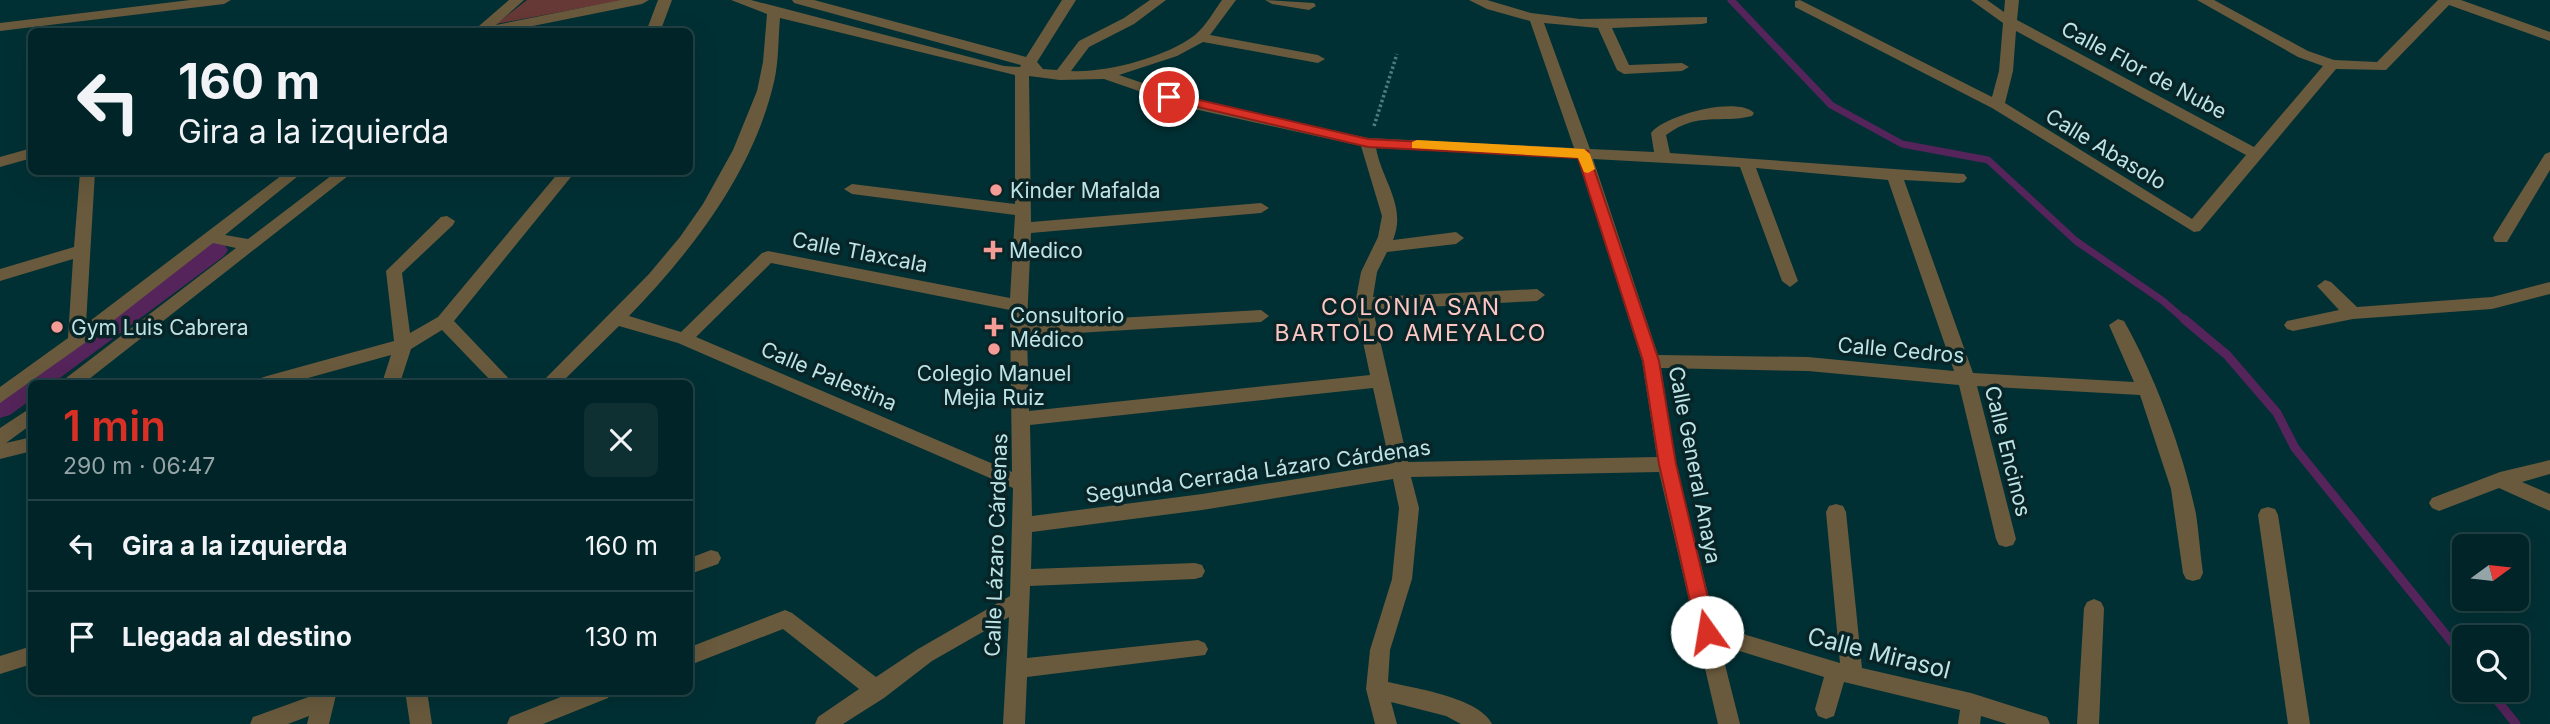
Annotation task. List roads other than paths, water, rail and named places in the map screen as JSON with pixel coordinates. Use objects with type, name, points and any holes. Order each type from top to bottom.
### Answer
[{"type":"street","points":[[0,27],[224,0]]},
{"type":"street","points":[[483,28],[517,0]]},
{"type":"street","points":[[494,28],[642,0]]},
{"type":"street","points":[[654,28],[665,0]]},
{"type":"street","points":[[738,0],[774,12],[1060,76],[1105,75],[1172,53],[1201,37],[1229,0]]},
{"type":"street","points":[[799,0],[1030,69]]},
{"type":"street","points":[[1030,69],[1069,0]]},
{"type":"street","points":[[1060,76],[1084,44],[1129,22],[1159,0]]},
{"type":"street","points":[[1272,0],[1309,6]]},
{"type":"street","points":[[1476,0],[1536,19],[1604,24],[1702,20]]},
{"type":"street","name":"Calle Flor de Nube","points":[[1978,0],[2009,21],[2256,154]]},
{"type":"street","points":[[1997,105],[2006,71],[2012,0]]},
{"type":"street","points":[[2204,0],[2303,54],[2332,64],[2381,67],[2447,0],[2550,37]]},
{"type":"street","name":"Calle Abasolo","points":[[1801,4],[1997,105],[2194,227],[2256,154]]},
{"type":"street","points":[[553,380],[684,244],[710,208],[764,89],[774,12]]},
{"type":"street","points":[[531,28],[543,18]]},
{"type":"street","name":"Calle General Anaya","points":[[1536,19],[1584,154],[1651,361],[1667,464],[1729,724]]},
{"type":"street","points":[[1604,24],[1624,70],[1682,67]]},
{"type":"street","points":[[1201,37],[1318,58]]},
{"type":"street","points":[[2256,154],[2332,64]]},
{"type":"street","name":"Calle Lázaro Cárdenas","points":[[1014,724],[1023,525],[1018,306],[1030,69]]},
{"type":"street","points":[[1105,75],[1190,104],[1368,143],[1745,162],[1959,178]]},
{"type":"street","points":[[1663,158],[1658,133],[1670,124],[1686,117],[1747,113]]},
{"type":"street","points":[[1368,143],[1370,163],[1385,195],[1391,218],[1388,234],[1368,273],[1363,304],[1409,508],[1402,579],[1380,650],[1377,689],[1386,724]]},
{"type":"street","points":[[0,162],[28,154]]},
{"type":"street","points":[[2501,238],[2550,157]]},
{"type":"street","points":[[1745,162],[1790,281]]},
{"type":"street","points":[[76,341],[87,175]]},
{"type":"street","points":[[0,396],[76,341],[291,175]]},
{"type":"street","points":[[76,380],[341,175]]},
{"type":"street","points":[[273,227],[294,224],[355,175]]},
{"type":"street","points":[[278,380],[403,345],[444,321],[565,175]]},
{"type":"street","name":"Calle Encinos","points":[[1894,175],[1966,379],[2006,540]]},
{"type":"street","points":[[852,189],[1022,219],[1261,208]]},
{"type":"street","points":[[392,380],[403,345],[394,271],[447,221]]},
{"type":"street","points":[[208,237],[250,245]]},
{"type":"street","points":[[1381,247],[1456,238]]},
{"type":"street","points":[[0,275],[81,251]]},
{"type":"street","name":"Calle Tlaxcala","points":[[684,339],[768,257],[1018,306]]},
{"type":"street","points":[[2325,286],[2353,313]]},
{"type":"street","points":[[2293,325],[2353,313],[2492,303],[2550,288]]},
{"type":"street","points":[[1363,304],[1537,295]]},
{"type":"street","points":[[1019,330],[1261,316]]},
{"type":"street","name":"Calle Palestina","points":[[615,318],[684,339],[1021,484]]},
{"type":"street","points":[[444,321],[501,380]]},
{"type":"street","points":[[2118,325],[2146,389],[2176,474],[2186,514],[2193,573]]},
{"type":"street","name":"Calle Cedros","points":[[1651,361],[1808,364],[1966,379],[2146,389]]},
{"type":"street","points":[[1022,419],[1379,381]]},
{"type":"street","points":[[0,438],[28,417]]},
{"type":"street","points":[[0,452],[28,445]]},
{"type":"street","name":"Segunda Cerrada Lázaro Cárdenas","points":[[1023,525],[1202,502],[1400,470],[1667,464]]},
{"type":"street","points":[[2439,503],[2500,480],[2550,467]]},
{"type":"street","points":[[2500,480],[2550,503]]},
{"type":"street","points":[[1826,709],[1844,673],[1836,512]]},
{"type":"street","points":[[2268,515],[2299,724]]},
{"type":"street","points":[[693,565],[711,558]]},
{"type":"street","points":[[1020,578],[1195,571]]},
{"type":"street","points":[[826,724],[925,655],[1020,601]]},
{"type":"street","points":[[2088,724],[2094,608]]},
{"type":"street","points":[[693,655],[785,619],[877,691]]},
{"type":"street","name":"Calle Mirasol","points":[[1707,632],[1970,714],[2039,724]]},
{"type":"street","points":[[1016,669],[1198,649]]},
{"type":"street","points":[[0,665],[28,656]]},
{"type":"street","points":[[1377,689],[1451,707],[1481,724]]},
{"type":"street","points":[[417,695],[421,724]]},
{"type":"street","points":[[518,724],[591,695]]},
{"type":"street","points":[[261,724],[325,696]]},
{"type":"street","points":[[318,724],[325,696]]},
{"type":"waterway","points":[[1731,0],[1831,105],[1902,144],[1988,160],[2076,241],[2163,301],[2186,321]]},
{"type":"waterway","points":[[37,380],[215,250]]},
{"type":"waterway","points":[[2184,319],[2227,355],[2277,413],[2295,448],[2452,642]]},
{"type":"waterway","points":[[0,407],[28,387]]},
{"type":"waterway","points":[[2499,702],[2516,724]]},
{"type":"place","name":"Kinder Mafalda","points":[[996,190]]},
{"type":"place","name":"Medico","points":[[993,250]]},
{"type":"place","name":"Gym Luis Cabrera","points":[[57,327]]},
{"type":"place","name":"Consultorio Médico","points":[[994,327]]},
{"type":"place","name":"Colegio Manuel Mejia Ruiz","points":[[994,349]]},
{"type":"district","name":"COLONIA SAN BARTOLO AMEYALCO","points":[[1411,320]]}]
